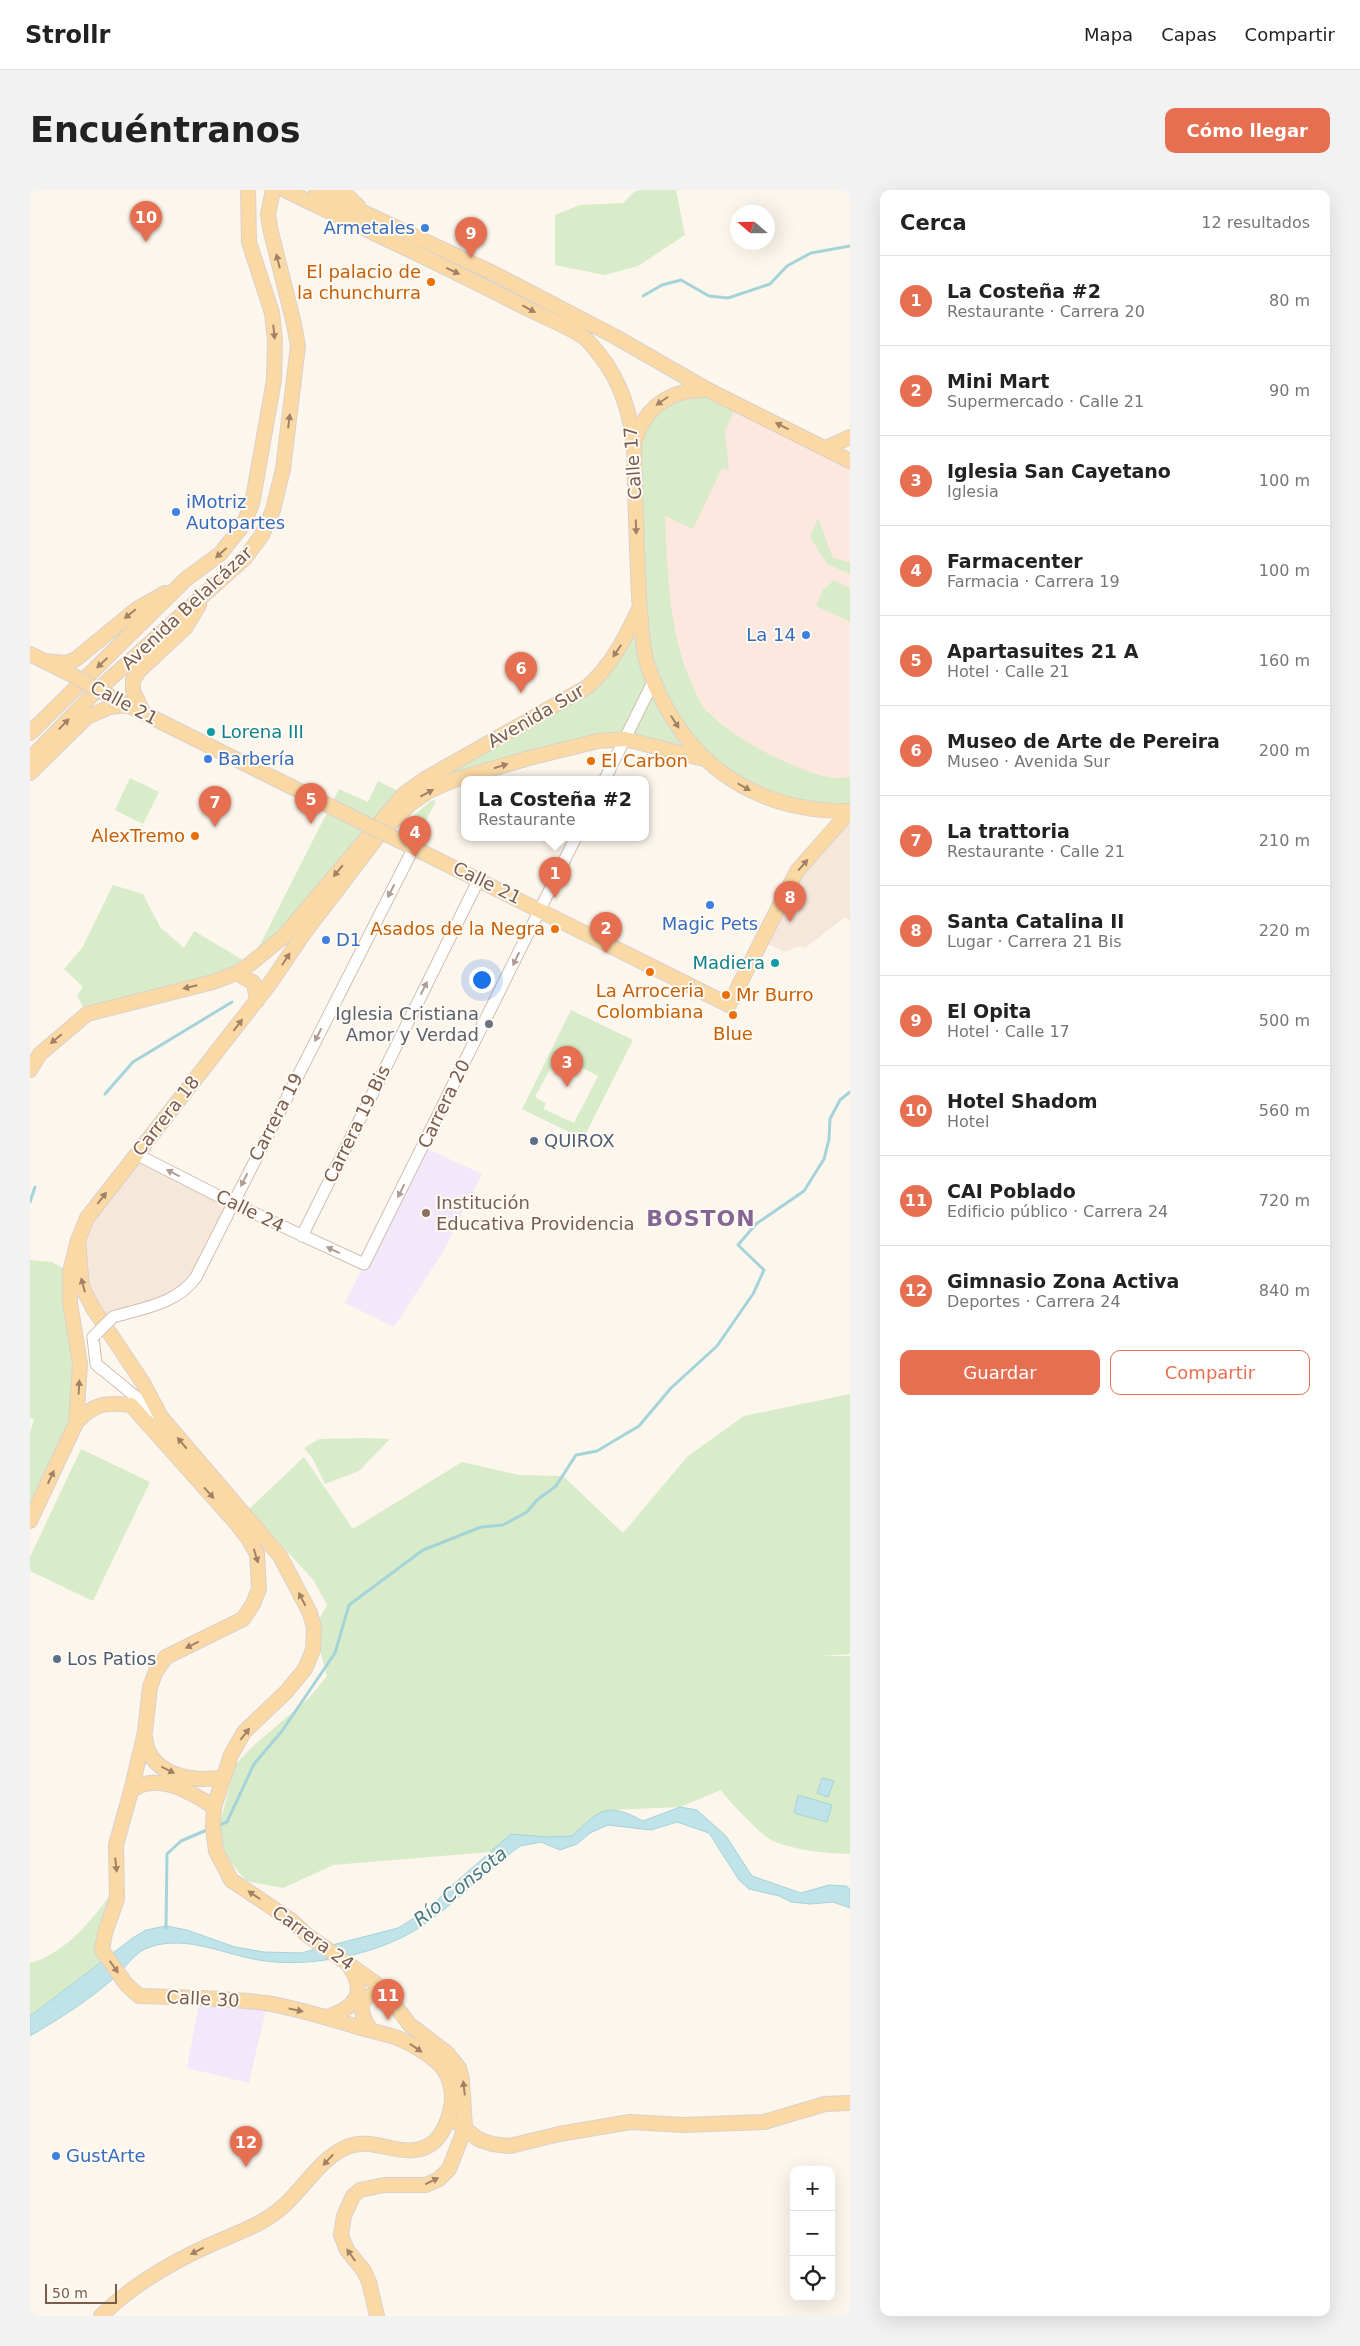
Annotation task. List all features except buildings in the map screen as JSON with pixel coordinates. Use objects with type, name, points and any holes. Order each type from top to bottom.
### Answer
[{"type":"main road","points":[[237,190],[240,217],[249,242]]},
{"type":"main road","name":"Avenida Belalcázar","points":[[30,733],[186,579],[220,554],[243,525],[252,504],[274,380],[275,341],[272,313],[249,242],[248,190]]},
{"type":"main road","name":"Avenida Belalcázar","points":[[30,759],[92,695],[245,558],[262,536],[273,510],[283,469],[298,346],[270,228],[268,214],[273,190]]},
{"type":"main road","points":[[316,190],[493,273],[614,336],[708,390],[850,461]]},
{"type":"main road","points":[[341,190],[365,214]]},
{"type":"main road","name":"Calle 17","points":[[290,193],[486,287],[587,339],[609,367],[625,397],[634,443],[640,608],[645,655],[653,682],[676,724],[704,759],[722,774],[744,787],[775,800],[804,808],[850,811]]},
{"type":"main road","points":[[634,443],[639,427],[648,413],[660,401],[675,393],[691,389],[708,390]]},
{"type":"main road","points":[[826,448],[850,437]]},
{"type":"main road","points":[[44,661],[66,663],[76,659],[137,608],[186,579]]},
{"type":"main road","points":[[144,714],[133,691],[133,680],[139,671],[185,628],[207,592]]},
{"type":"main road","name":"Avenida Sur","points":[[237,974],[282,937],[404,794],[425,779],[587,687],[600,676],[620,648],[640,608]]},
{"type":"main road","name":"Calle 21","points":[[30,654],[144,714],[729,1005],[797,871],[850,811]]},
{"type":"main road","points":[[30,773],[88,717],[121,702]]},
{"type":"main road","name":"Avenida Sur","points":[[468,776],[543,754],[598,741],[625,739],[704,759]]},
{"type":"main road","name":"Avenida Sur","points":[[454,780],[461,778]]},
{"type":"main road","name":"Carrera 18","points":[[30,1522],[76,1423],[80,1364],[70,1303],[70,1272],[78,1240],[87,1218],[256,1001],[302,936],[379,835],[410,804],[428,791],[454,780]]},
{"type":"main road","points":[[30,1070],[40,1054],[87,1014],[213,982],[237,974],[254,983],[256,1001]]},
{"type":"main road","name":"Carrera 24","points":[[78,1240],[82,1287],[93,1308],[143,1383],[161,1417],[280,1556],[310,1613],[314,1628],[313,1650],[305,1669],[286,1692],[244,1732],[231,1755],[214,1807],[213,1827],[216,1851],[231,1880],[292,1921],[306,1935],[364,1974],[389,1995],[410,2025],[447,2053],[458,2068],[465,2095],[465,2128],[449,2169],[439,2178],[426,2185],[384,2185],[360,2190],[349,2204],[344,2216],[341,2235],[347,2250],[364,2272],[369,2282],[377,2316]]},
{"type":"main road","points":[[76,1423],[84,1414],[99,1406],[110,1403],[131,1405],[237,1524],[257,1554],[259,1589],[253,1604],[243,1619],[166,1657],[156,1671],[150,1687],[145,1732],[131,1791]]},
{"type":"main road","points":[[145,1732],[146,1750],[160,1766],[177,1775],[195,1779],[224,1777]]},
{"type":"main road","points":[[131,1791],[140,1784],[162,1782],[192,1793],[214,1807]]},
{"type":"main road","name":"Calle 30","points":[[131,1791],[116,1845],[117,1899],[105,1933],[102,1950],[126,1984],[139,1996],[200,1998],[267,2004],[326,2017]]},
{"type":"main road","points":[[326,2017],[343,2012],[353,2003],[358,1990],[357,1976],[349,1965]]},
{"type":"main road","points":[[371,2030],[361,2015],[361,2006],[365,1999],[372,1994],[389,1995]]},
{"type":"main road","points":[[326,2017],[400,2039],[437,2063],[452,2085],[454,2118],[478,2139],[492,2144],[510,2146],[559,2134],[630,2122],[684,2125],[764,2122],[825,2104],[850,2103]]},
{"type":"main road","points":[[101,2316],[129,2290],[152,2275],[199,2250],[266,2220],[281,2208],[335,2152],[349,2145],[372,2145],[410,2152],[422,2148],[435,2141],[452,2108]]},
{"type":"street","points":[[606,776],[653,682]]},
{"type":"street","name":"Carrera 20","points":[[364,1264],[574,841]]},
{"type":"street","name":"Carrera 19","points":[[96,1364],[94,1343],[113,1317],[173,1299],[188,1289],[208,1255],[232,1203],[414,847]]},
{"type":"street","name":"Carrera 19 Bis","points":[[302,1236],[479,879]]},
{"type":"street","name":"Calle 24","points":[[136,1154],[232,1203],[364,1264]]},
{"type":"street","points":[[96,1364],[161,1417]]},
{"type":"street","points":[[96,1364],[131,1405]]},
{"type":"shaded area","points":[[691,389],[850,461],[850,811],[676,724],[639,427]]},
{"type":"shaded area","points":[[850,820],[850,920],[844,918],[805,948],[800,946],[784,952],[768,944],[798,882]]},
{"type":"shaded area","name":"Institución Educativa Providencia","points":[[423,1147],[482,1174],[443,1252],[394,1327],[345,1303]]},
{"type":"shaded area","points":[[136,1154],[232,1203],[188,1289],[105,1325],[93,1308],[78,1240]]},
{"type":"shaded area","points":[[200,1998],[267,2004],[249,2083],[187,2068]]},
{"type":"green space","points":[[640,190],[676,190],[685,235],[638,266],[604,275],[555,265],[555,215],[580,205],[623,203],[634,192]]},
{"type":"green space","points":[[691,389],[735,402],[732,416],[725,431],[729,467],[728,470],[722,468],[693,529],[665,516],[668,579],[673,620],[677,640],[690,680],[706,710],[722,725],[751,744],[781,760],[815,774],[832,778],[850,777],[850,811],[775,800],[704,759],[625,739],[445,779],[444,775],[587,687],[640,608],[634,443],[648,413]]},
{"type":"green space","points":[[818,518],[833,558],[850,562],[850,574],[827,564],[810,537]]},
{"type":"green space","points":[[834,580],[850,588],[850,622],[816,606],[823,590]]},
{"type":"green space","points":[[130,778],[159,792],[143,824],[115,810]]},
{"type":"green space","points":[[378,781],[404,794],[250,964],[339,789],[368,802]]},
{"type":"green space","points":[[432,800],[436,801],[420,832],[405,823]]},
{"type":"green space","points":[[113,885],[143,894],[160,927],[184,948],[194,931],[250,964],[87,1014],[77,996],[83,987],[64,969],[82,948]]},
{"type":"green space","points":[[571,1010],[633,1040],[583,1139],[522,1109]],"holes":[[[575,1064],[598,1076],[574,1123],[543,1109],[546,1103],[535,1097],[550,1069],[568,1076]]]},
{"type":"green space","points":[[30,1260],[52,1262],[70,1272],[78,1406],[30,1521],[30,1432],[34,1420],[30,1417]]},
{"type":"green space","points":[[850,1394],[850,1654],[821,1656],[850,1656],[850,1854],[801,1849],[773,1841],[746,1818],[721,1790],[680,1807],[611,1810],[572,1836],[490,1852],[333,1865],[283,1888],[246,1881],[215,1843],[235,1765],[253,1746],[308,1699],[327,1676],[314,1628],[327,1605],[314,1581],[249,1509],[304,1457],[353,1529],[462,1462],[519,1475],[563,1476],[623,1533],[688,1456],[744,1416]]},
{"type":"green space","points":[[319,1439],[390,1439],[359,1471],[325,1484],[313,1459],[304,1448]]},
{"type":"green space","points":[[81,1449],[150,1482],[93,1601],[30,1571],[30,1557]]},
{"type":"green space","points":[[115,1887],[104,1959],[30,2016],[30,1963],[55,1952],[67,1943],[89,1922]]},
{"type":"water","points":[[822,1778],[834,1781],[828,1797],[817,1793]]},
{"type":"water","points":[[798,1795],[832,1805],[827,1822],[794,1813]]},
{"type":"water","name":"Río Consota","points":[[680,1807],[697,1810],[726,1836],[752,1876],[801,1893],[829,1885],[846,1886],[850,1889],[850,1908],[833,1902],[810,1904],[791,1902],[779,1896],[749,1889],[739,1880],[709,1833],[677,1822],[651,1830],[608,1825],[590,1833],[577,1844],[560,1850],[541,1842],[520,1846],[431,1920],[401,1938],[363,1952],[323,1960],[283,1962],[250,1958],[193,1944],[165,1944],[144,1949],[94,1994],[30,2036],[30,2016],[134,1937],[146,1930],[166,1926],[187,1930],[235,1947],[264,1952],[301,1953],[398,1928],[429,1909],[449,1888],[511,1834],[547,1837],[572,1836],[590,1820],[604,1811],[620,1811],[643,1821]]},
{"type":"waterway","points":[[643,296],[662,285],[681,280],[709,296],[728,298],[770,284],[787,266],[811,253],[850,246]]},
{"type":"waterway","points":[[105,1094],[133,1062],[232,1002]]},
{"type":"waterway","points":[[217,1826],[227,1822],[254,1764],[282,1731],[335,1653],[349,1605],[423,1550],[481,1527],[503,1525],[527,1512],[537,1500],[556,1486],[576,1455],[597,1451],[639,1426],[671,1388],[717,1346],[753,1294],[764,1270],[738,1245],[756,1224],[804,1191],[824,1159],[829,1139],[830,1119],[840,1100],[850,1092]]},
{"type":"waterway","points":[[30,1202],[35,1187]]},
{"type":"waterway","points":[[166,1928],[167,1854],[181,1841],[209,1829]]},
{"type":"place","name":"Armetales","points":[[425,228]]},
{"type":"place","name":"Hotel Shadom","points":[[146,242]]},
{"type":"place","name":"El Opita","points":[[471,258]]},
{"type":"place","name":"El palacio de la chunchurra","points":[[431,282]]},
{"type":"place","name":"iMotriz Autopartes","points":[[176,512]]},
{"type":"place","name":"La 14","points":[[806,635]]},
{"type":"place","name":"Museo de Arte de Pereira","points":[[521,693]]},
{"type":"place","name":"Lorena III","points":[[211,732]]},
{"type":"place","name":"Barbería","points":[[208,759]]},
{"type":"place","name":"El Carbon","points":[[591,761]]},
{"type":"place","name":"Apartasuites 21 A","points":[[311,824]]},
{"type":"place","name":"La trattoria","points":[[215,827]]},
{"type":"place","name":"AlexTremo","points":[[195,836]]},
{"type":"place","name":"Farmacenter","points":[[415,857]]},
{"type":"place","name":"La Costeña #2","points":[[555,898]]},
{"type":"place","name":"Magic Pets","points":[[710,905]]},
{"type":"place","name":"Santa Catalina II","points":[[790,922]]},
{"type":"place","name":"Asados de la Negra","points":[[555,929]]},
{"type":"place","name":"D1","points":[[326,940]]},
{"type":"place","name":"Mini Mart","points":[[606,953]]},
{"type":"place","name":"Madiera","points":[[775,963]]},
{"type":"place","name":"La Arroceria Colombiana","points":[[650,972]]},
{"type":"place","name":"Mr Burro","points":[[726,995]]},
{"type":"place","name":"Blue","points":[[733,1015]]},
{"type":"place","name":"Iglesia Cristiana Amor y Verdad","points":[[489,1024]]},
{"type":"place","name":"Iglesia San Cayetano","points":[[567,1087]]},
{"type":"place","name":"QUIROX","points":[[534,1141]]},
{"type":"place","name":"Institución Educativa Providencia","points":[[426,1213]]},
{"type":"place","name":"Los Patios","points":[[57,1659]]},
{"type":"place","name":"CAI Poblado","points":[[388,2020]]},
{"type":"place","name":"GustArte","points":[[56,2156]]},
{"type":"place","name":"Gimnasio Zona Activa","points":[[246,2167]]},
{"type":"district","name":"BOSTON","points":[[701,1218]]}]
